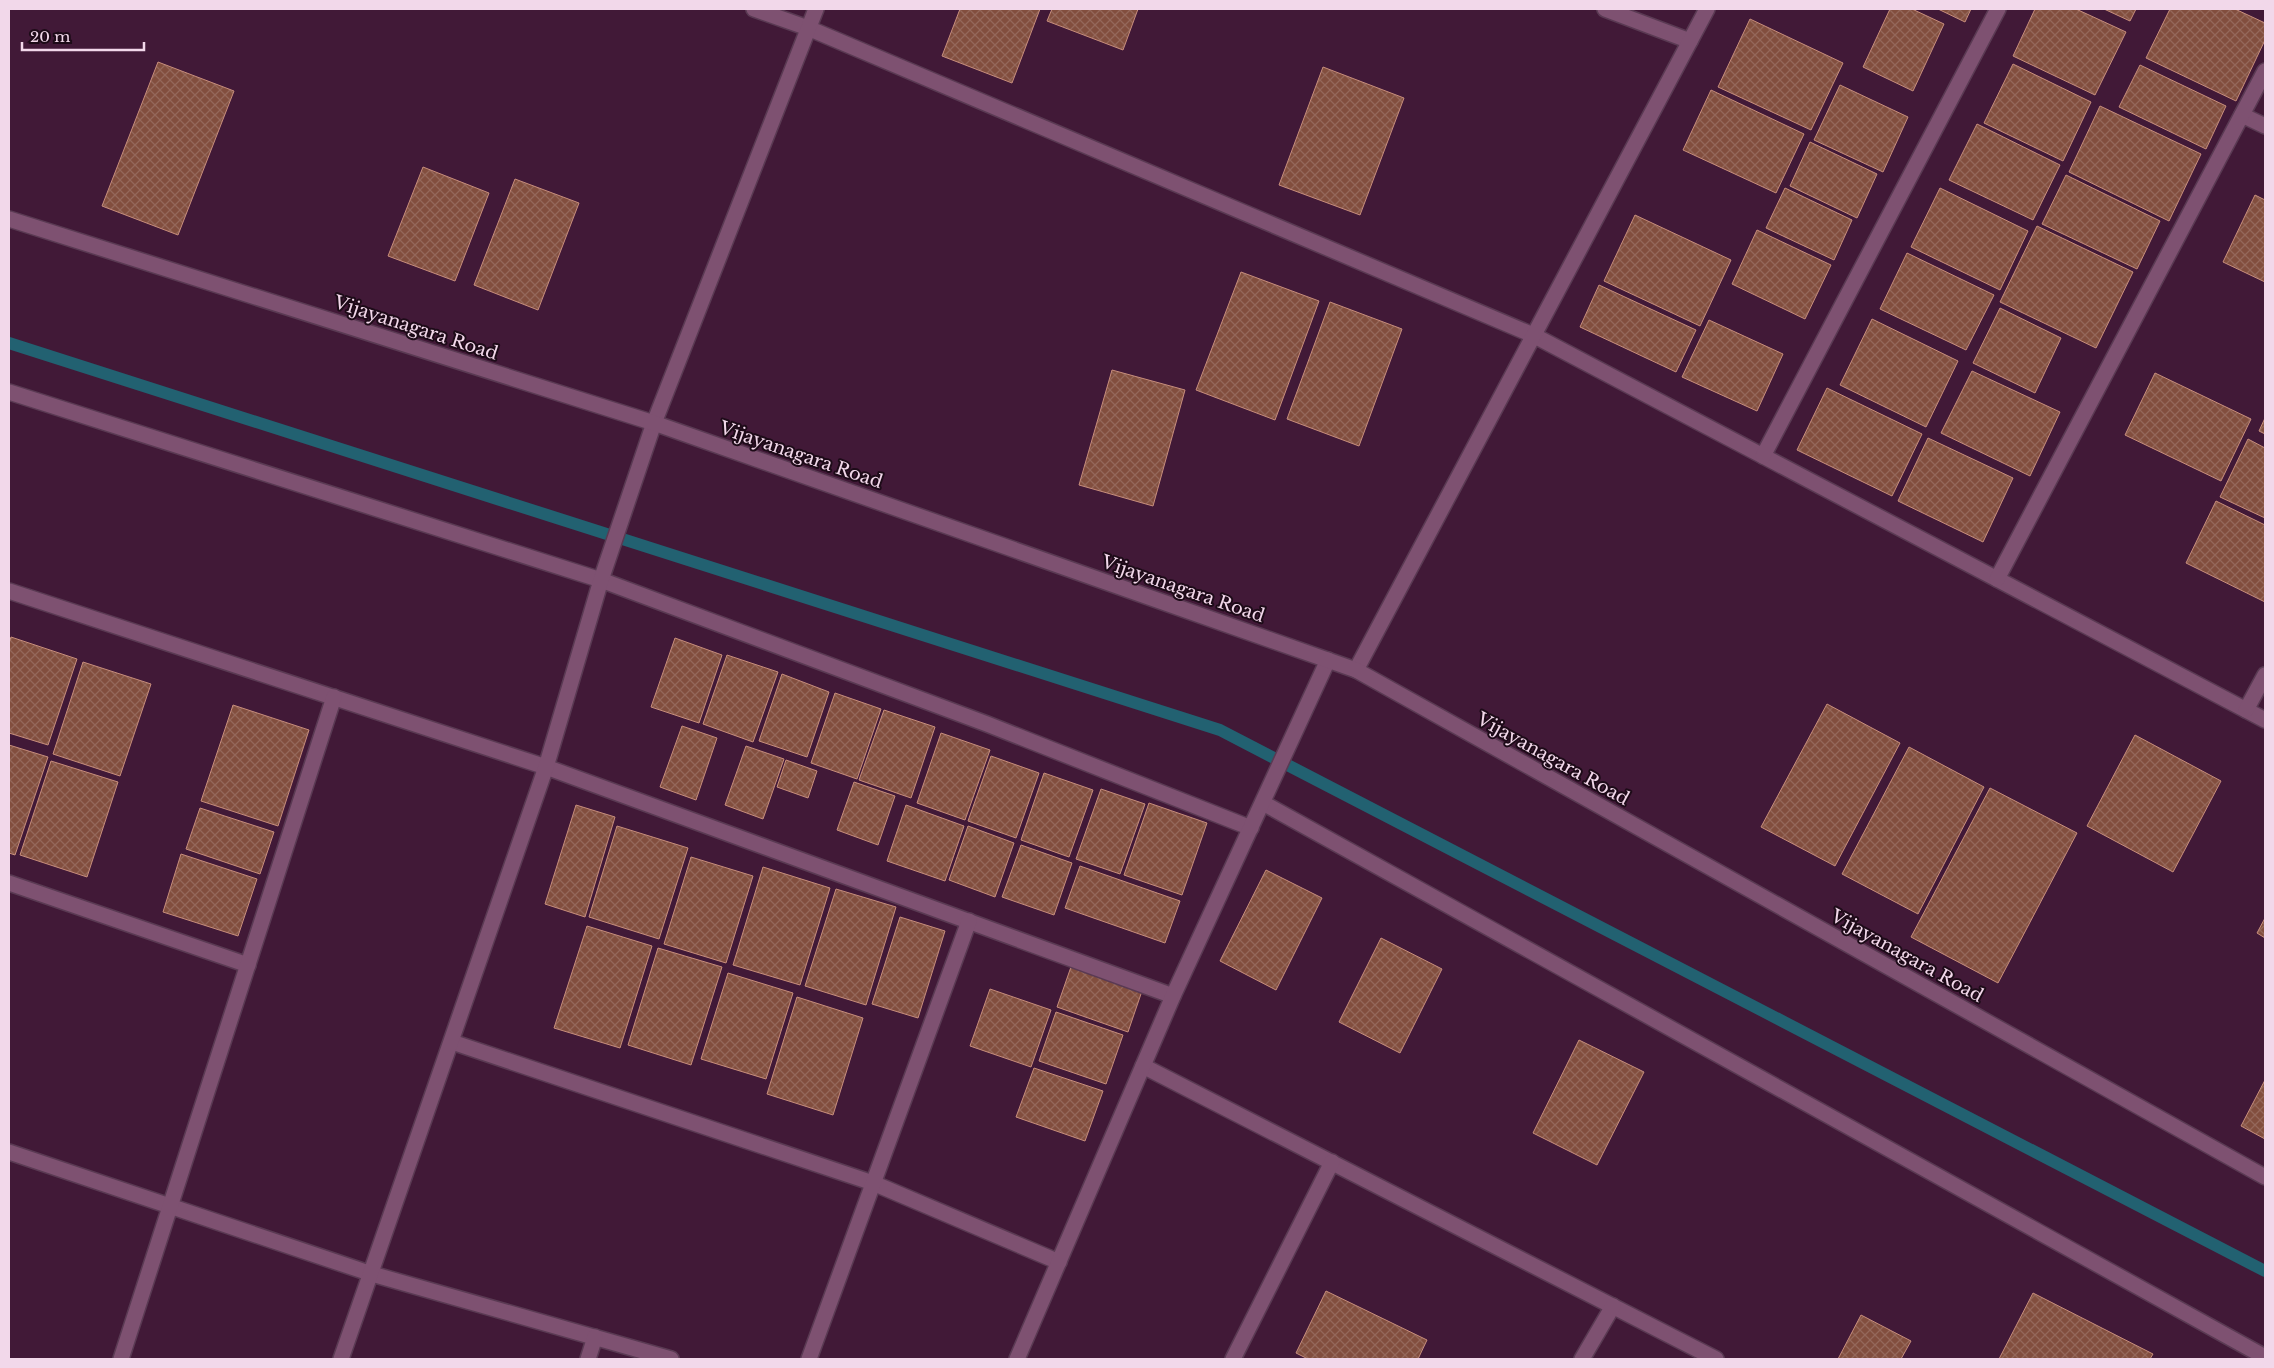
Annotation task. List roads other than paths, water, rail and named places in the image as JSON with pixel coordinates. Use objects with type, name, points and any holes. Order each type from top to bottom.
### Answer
[{"type":"street","points":[[754,9],[808,28],[1533,335],[2265,720]]},
{"type":"street","points":[[342,1359],[546,767],[602,580],[654,423],[816,9]]},
{"type":"street","points":[[1605,9],[1690,41]]},
{"type":"street","points":[[1356,670],[1708,9]]},
{"type":"street","points":[[1763,456],[1998,9]]},
{"type":"street","points":[[1997,579],[2265,71]]},
{"type":"street","points":[[2242,115],[2265,126]]},
{"type":"street","name":"Vijayanagara Road","points":[[9,219],[654,423],[1356,670],[2265,1177]]},
{"type":"street","points":[[9,392],[602,580],[987,724],[1251,828]]},
{"type":"street","points":[[9,591],[546,767],[1173,996]]},
{"type":"street","points":[[1017,1359],[1173,996],[1328,660]]},
{"type":"street","points":[[2246,710],[2265,675]]},
{"type":"street","points":[[121,1359],[334,698]]},
{"type":"street","points":[[1263,803],[2265,1357]]},
{"type":"street","points":[[9,883],[248,965]]},
{"type":"street","points":[[809,1359],[969,921]]},
{"type":"street","points":[[452,1042],[873,1183],[1059,1262]]},
{"type":"street","points":[[1143,1066],[1716,1359]]},
{"type":"street","points":[[9,1152],[372,1274],[671,1359]]},
{"type":"street","points":[[1233,1359],[1332,1162]]},
{"type":"street","points":[[1582,1359],[1612,1306]]},
{"type":"street","points":[[588,1359],[595,1337]]},
{"type":"waterway","points":[[9,343],[1220,730],[2265,1271]]}]
